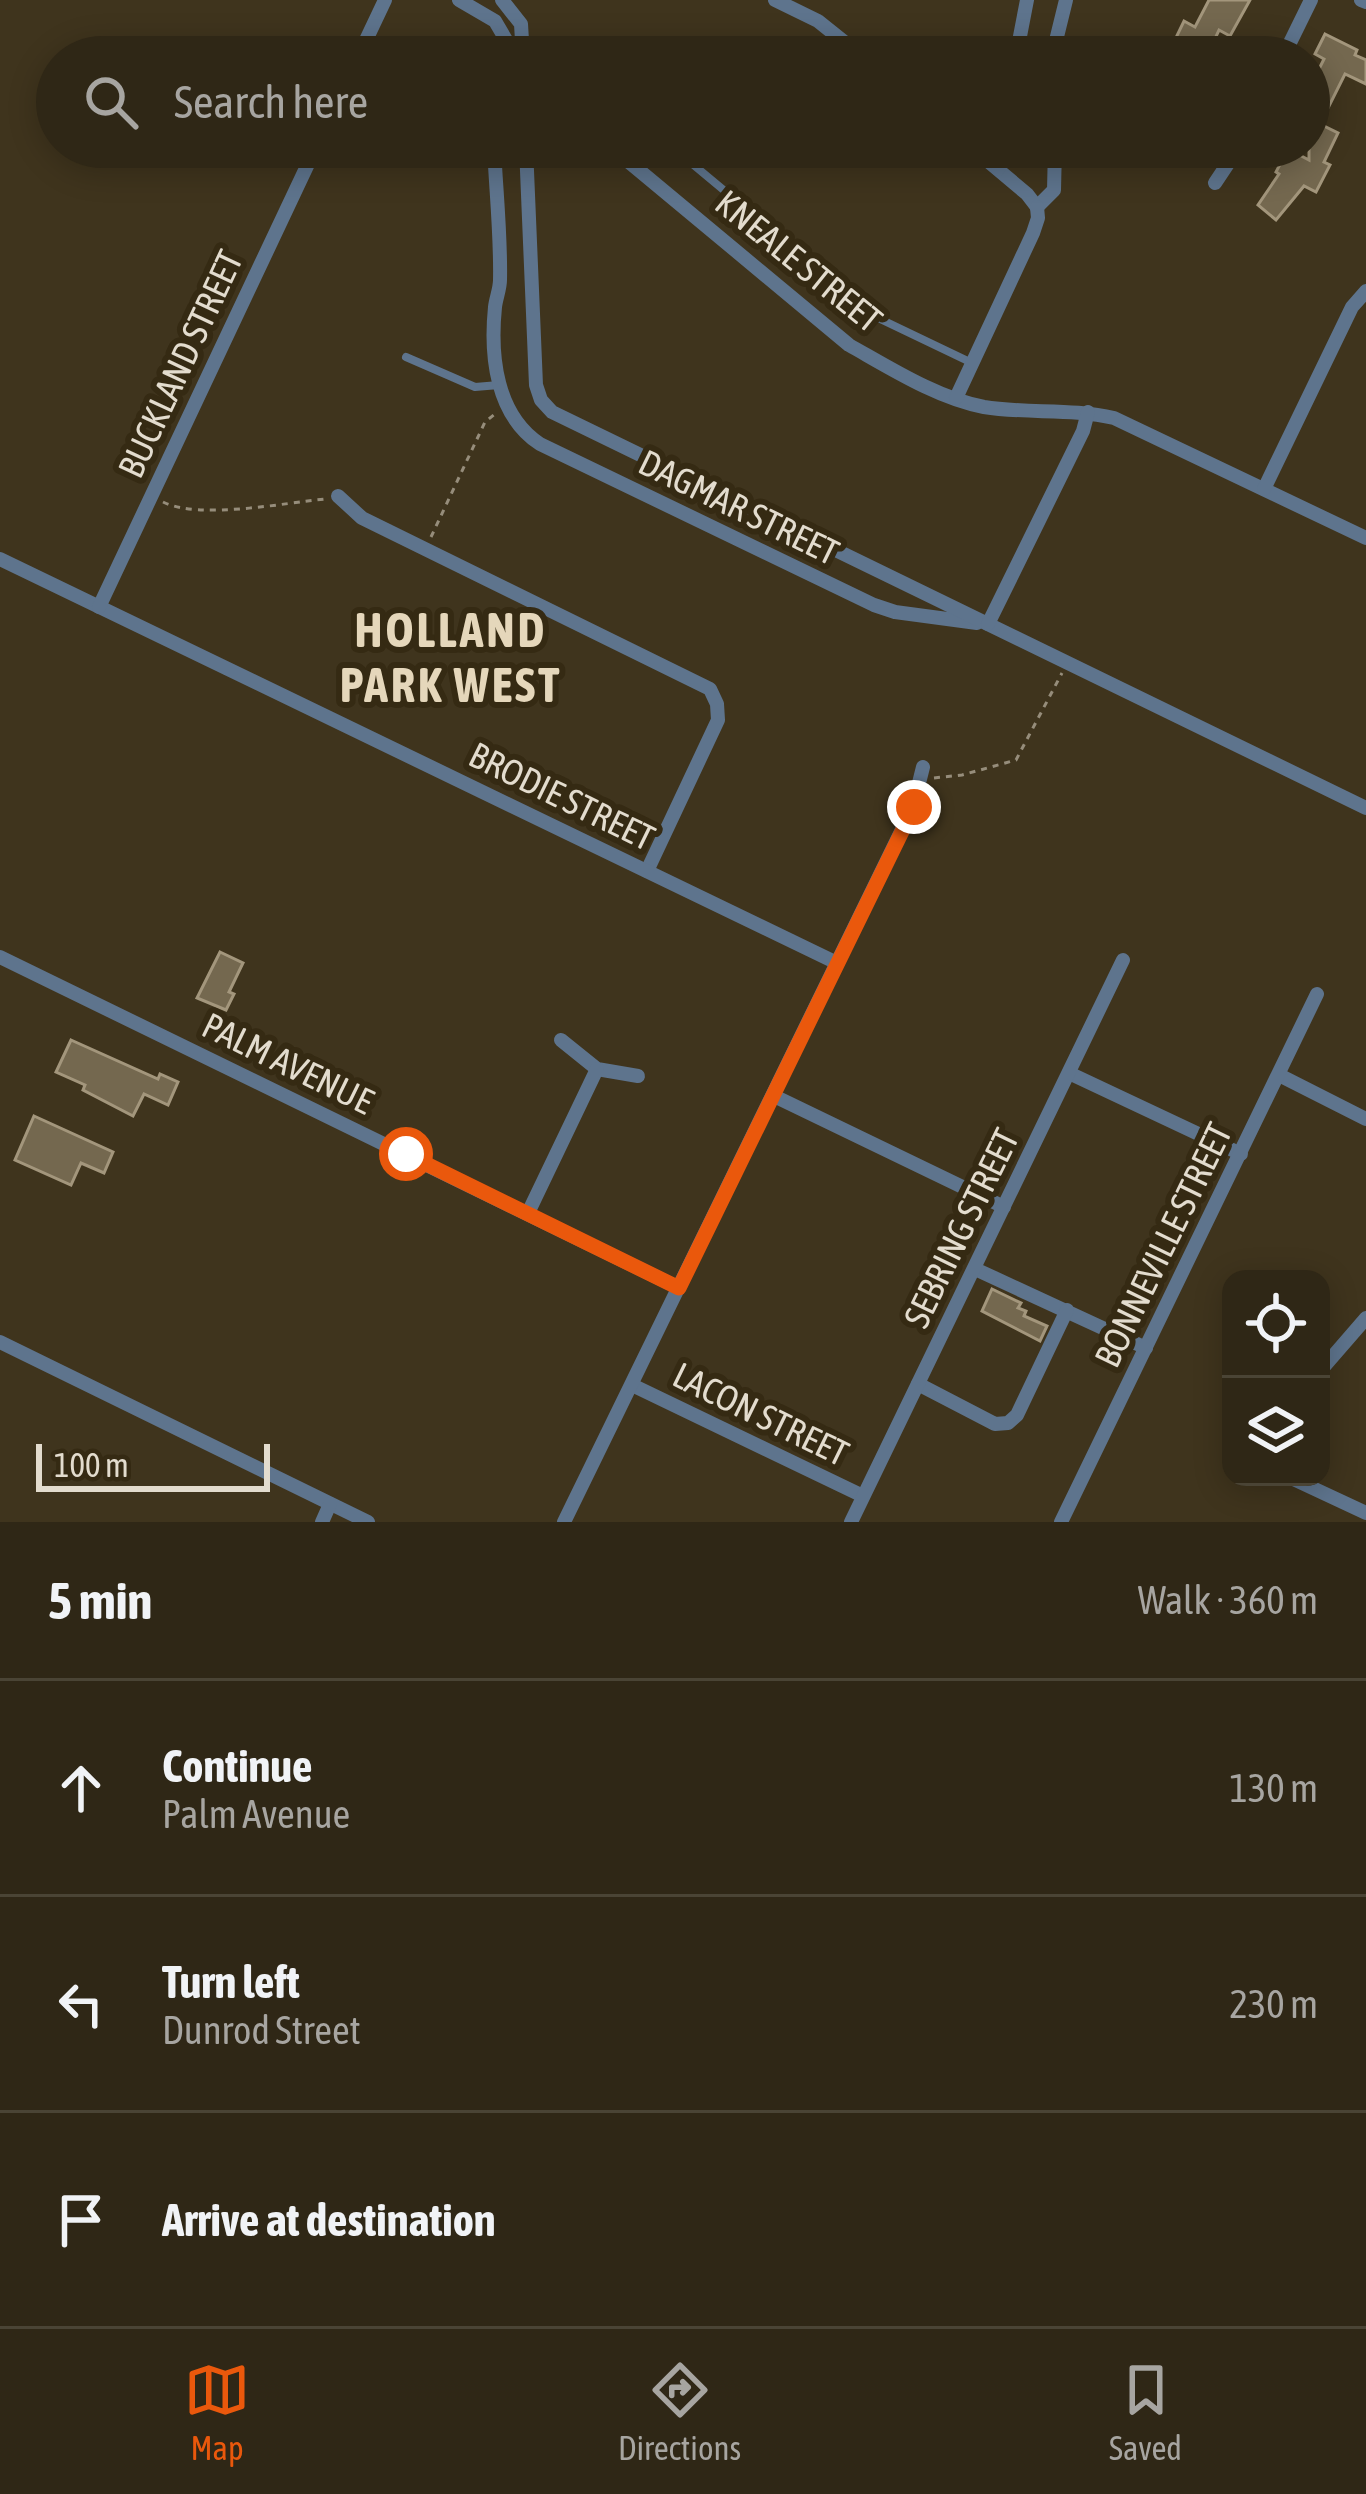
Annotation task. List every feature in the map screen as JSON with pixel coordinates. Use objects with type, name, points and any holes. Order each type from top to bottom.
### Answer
[{"type":"street","points":[[368,36],[385,0]]},
{"type":"street","points":[[459,0],[494,21],[503,36]]},
{"type":"street","points":[[502,0],[522,27],[519,36]]},
{"type":"street","points":[[775,0],[812,17],[836,36]]},
{"type":"street","points":[[1020,36],[1027,0]]},
{"type":"street","points":[[1057,36],[1066,0]]},
{"type":"street","points":[[1293,36],[1311,0]]},
{"type":"street","name":"BUCKLAND STREET","points":[[99,607],[306,168]]},
{"type":"street","name":"DAGMAR STREET","points":[[495,168],[499,385],[521,428],[540,444],[874,605],[904,614],[988,624]]},
{"type":"street","name":"DAGMAR STREET","points":[[527,168],[536,386],[543,404],[557,416],[1067,659],[1366,808]]},
{"type":"street","name":"KNEALE STREET","points":[[636,168],[849,345],[956,398],[990,408],[1088,412],[1114,418],[1366,538]]},
{"type":"street","points":[[1036,207],[1054,190],[1055,168]]},
{"type":"street","points":[[1215,183],[1225,168]]},
{"type":"street","points":[[956,398],[1038,218],[1036,207],[998,169]]},
{"type":"street","points":[[1264,489],[1352,307],[1366,292]]},
{"type":"street","points":[[988,624],[1088,412]]},
{"type":"street","points":[[339,497],[362,518],[702,683],[712,692],[718,720],[647,871]]},
{"type":"street","name":"BRODIE STREET","points":[[0,559],[838,963]]},
{"type":"street","points":[[564,1522],[914,807],[922,774]]},
{"type":"street","name":"PALM AVENUE","points":[[0,957],[679,1288]]},
{"type":"street","name":"SEBRING STREET","points":[[851,1522],[1123,960]]},
{"type":"street","name":"BONNEVILLE STREET","points":[[1061,1522],[1317,994]]},
{"type":"street","points":[[561,1040],[597,1069],[638,1076]]},
{"type":"street","points":[[528,1213],[597,1069]]},
{"type":"street","points":[[1071,1074],[1241,1154]]},
{"type":"street","points":[[1279,1075],[1366,1119]]},
{"type":"street","points":[[774,1096],[1004,1207]]},
{"type":"street","points":[[975,1269],[1146,1348]]},
{"type":"street","points":[[918,1384],[992,1423],[1008,1423],[1018,1414],[1067,1310]]},
{"type":"street","points":[[1330,1360],[1366,1318]]},
{"type":"street","points":[[0,1342],[368,1522]]},
{"type":"street","name":"LACON STREET","points":[[632,1384],[863,1496]]},
{"type":"street","points":[[1308,1486],[1366,1514]]},
{"type":"street","points":[[322,1522],[331,1504]]},
{"type":"lane","name":"KNEALE STREET","points":[[697,168],[876,317],[970,362]]},
{"type":"lane","points":[[406,357],[475,387],[499,385]]},
{"type":"path","points":[[426,549],[485,422],[508,407]]},
{"type":"path","points":[[151,496],[175,508],[233,508],[339,497]]},
{"type":"path","points":[[922,774],[962,775],[1016,760],[1067,659]]},
{"type":"building","points":[[1209,0],[1250,0],[1230,36],[1219,30],[1216,36],[1177,36],[1184,21],[1195,27]]},
{"type":"building","points":[[1330,36],[1366,60],[1366,84],[1345,74],[1330,104]]},
{"type":"building","points":[[1278,168],[1328,168],[1316,192],[1304,186],[1276,220],[1258,205]]},
{"type":"building","points":[[220,952],[243,963],[226,1010],[197,998]]},
{"type":"building","points":[[71,1040],[158,1079],[160,1074],[178,1082],[168,1105],[144,1094],[133,1116],[56,1072]]},
{"type":"building","points":[[34,1116],[113,1152],[104,1173],[81,1163],[71,1185],[15,1160]]},
{"type":"building","points":[[992,1289],[1021,1303],[1018,1308],[1026,1311],[1024,1316],[1047,1326],[1040,1341],[982,1311]]},
{"type":"district","name":"HOLLAND PARK WEST","points":[[451,658]]},
{"type":"route","points":[[406,1154],[679,1288],[914,807]]}]
